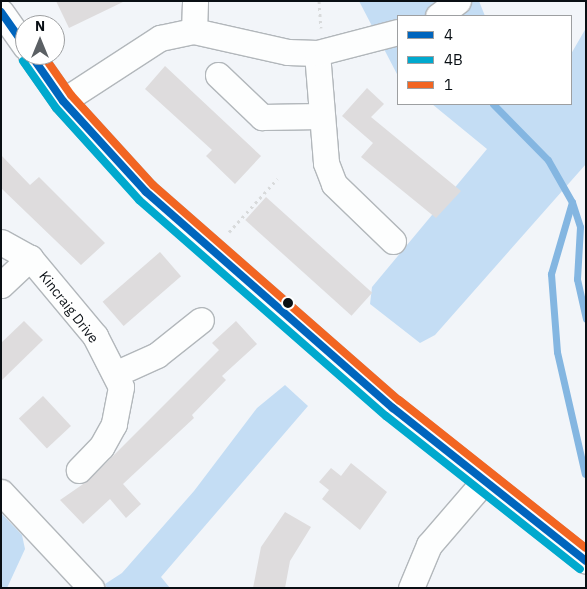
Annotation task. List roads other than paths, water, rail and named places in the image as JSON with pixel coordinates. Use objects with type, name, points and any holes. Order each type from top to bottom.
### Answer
[{"type":"street","points":[[194,31],[195,1]]},
{"type":"street","points":[[439,15],[458,1]]},
{"type":"street","points":[[1,12],[15,32]]},
{"type":"street","points":[[63,101],[160,38],[194,31],[288,52],[320,44],[350,47],[397,32]]},
{"type":"street","points":[[320,44],[321,116],[326,163],[334,184],[394,241]]},
{"type":"street","points":[[38,65],[63,101],[146,192],[221,260],[484,481],[586,561]]},
{"type":"street","points":[[218,75],[262,117],[321,116]]},
{"type":"street","name":"Kincraig Drive","points":[[1,242],[30,258],[95,336],[118,380]]},
{"type":"street","points":[[1,284],[30,258]]},
{"type":"street","points":[[79,470],[101,447],[114,424],[118,380],[157,355],[201,320]]},
{"type":"street","points":[[411,588],[429,545],[484,481]]},
{"type":"street","points":[[1,492],[91,588]]},
{"type":"waterway","points":[[494,105],[548,160],[572,202],[580,227],[577,279],[586,319]]},
{"type":"waterway","points":[[572,202],[551,274],[557,352],[585,474]]}]
